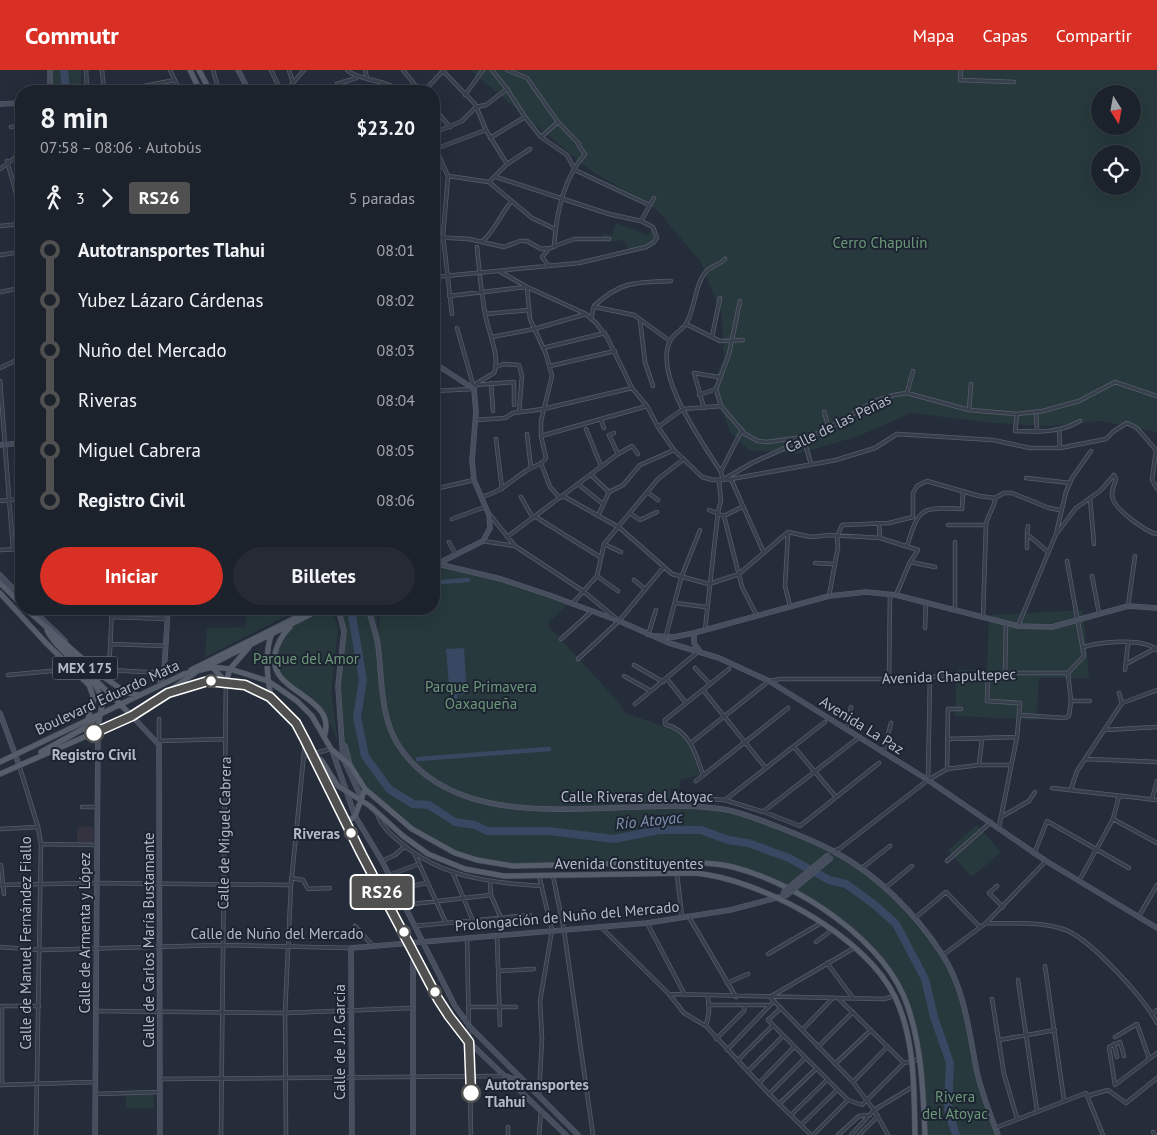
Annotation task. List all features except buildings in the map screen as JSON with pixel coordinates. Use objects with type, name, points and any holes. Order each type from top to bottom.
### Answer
[{"type":"main road","points":[[190,70],[197,85]]},
{"type":"main road","points":[[199,70],[207,85]]},
{"type":"main road","points":[[0,583],[15,598]]},
{"type":"main road","name":"MEX 175","points":[[1,595],[15,609]]},
{"type":"main road","name":"MEX 175","points":[[21,615],[33,627],[65,648],[132,716]]},
{"type":"main road","name":"MEX 175","points":[[32,615],[45,627],[59,649],[90,678],[102,705],[98,714],[98,732]]},
{"type":"main road","points":[[37,615],[45,627],[70,646],[102,676],[127,693],[140,695]]},
{"type":"main road","points":[[184,674],[304,615]]},
{"type":"main road","points":[[168,693],[199,671],[292,625],[308,615]]},
{"type":"main road","points":[[292,625],[285,632],[276,651],[275,668],[278,676],[313,702],[320,711],[326,726],[324,737]]},
{"type":"main road","points":[[33,627],[46,644],[89,685],[94,699],[88,719]]},
{"type":"main road","points":[[272,699],[268,681],[268,653],[272,634],[277,627]]},
{"type":"main road","points":[[226,682],[230,669],[254,643]]},
{"type":"main road","points":[[213,667],[226,682]]},
{"type":"main road","name":"Boulevard Eduardo Mata","points":[[0,762],[184,674],[213,667],[230,669],[268,681],[306,709],[332,749]]},
{"type":"main road","name":"Boulevard Eduardo Mata","points":[[0,774],[132,716],[168,693],[208,681],[245,685],[272,699],[296,723],[312,753]]},
{"type":"main road","points":[[272,699],[278,688]]},
{"type":"main road","points":[[31,759],[48,747],[90,725],[98,714]]},
{"type":"main road","name":"Avenida Constituyentes","points":[[332,749],[350,765],[365,789],[412,829],[436,843],[476,860],[513,866],[684,862],[732,867],[780,885],[821,909],[855,934],[886,964],[908,1007],[921,1059],[925,1135]]},
{"type":"main road","name":"Avenida Constituyentes","points":[[312,753],[324,764],[333,781],[370,806],[376,813],[428,854],[465,869],[504,876],[677,873],[714,875],[742,882],[776,898],[832,930],[877,968],[894,996],[912,1063],[916,1135]]},
{"type":"main road","points":[[346,822],[355,816],[365,789]]},
{"type":"street","points":[[50,70],[50,85]]},
{"type":"street","points":[[86,70],[87,85]]},
{"type":"street","points":[[102,70],[103,85]]},
{"type":"street","points":[[170,70],[177,85]]},
{"type":"street","points":[[185,70],[190,70]]},
{"type":"street","points":[[213,70],[218,85]]},
{"type":"street","points":[[238,70],[247,85]]},
{"type":"street","points":[[271,70],[279,85]]},
{"type":"street","points":[[289,70],[293,84]]},
{"type":"street","points":[[293,84],[304,70]]},
{"type":"street","points":[[347,70],[357,78]]},
{"type":"street","points":[[366,70],[367,78]]},
{"type":"street","points":[[403,70],[417,85]]},
{"type":"street","points":[[465,95],[483,70]]},
{"type":"street","points":[[492,70],[525,117],[541,136],[567,155],[575,170],[649,205]]},
{"type":"street","points":[[507,70],[527,78],[558,122],[586,154],[566,182],[555,229],[553,247]]},
{"type":"street","points":[[961,70],[960,80],[1014,82]]},
{"type":"street","points":[[428,85],[443,71],[476,107],[490,138],[507,164]]},
{"type":"street","points":[[337,84],[357,78],[367,78],[388,85]]},
{"type":"street","points":[[150,85],[175,80]]},
{"type":"street","points":[[440,131],[462,121],[476,107],[486,105],[507,89]]},
{"type":"street","points":[[0,104],[15,103]]},
{"type":"street","points":[[440,115],[450,127]]},
{"type":"street","points":[[490,138],[525,117]]},
{"type":"street","points":[[541,136],[558,122]]},
{"type":"street","points":[[11,127],[15,127]]},
{"type":"street","points":[[440,145],[486,130]]},
{"type":"street","points":[[489,182],[507,164],[530,149]]},
{"type":"street","points":[[0,169],[15,157]]},
{"type":"street","points":[[7,162],[15,190]]},
{"type":"street","points":[[440,162],[448,176],[443,236],[452,314]]},
{"type":"street","points":[[448,176],[489,182],[532,218],[555,229]]},
{"type":"street","points":[[440,276],[588,261],[646,247],[654,242],[657,232],[654,227],[642,221],[562,199],[496,177]]},
{"type":"street","points":[[642,221],[654,198]]},
{"type":"street","points":[[482,242],[497,226],[502,212],[512,202]]},
{"type":"street","points":[[0,226],[15,225]]},
{"type":"street","points":[[440,236],[504,247],[520,241],[527,241],[541,248],[553,247]]},
{"type":"street","points":[[548,266],[542,255],[553,247],[574,239],[609,239]]},
{"type":"street","points":[[475,387],[481,379],[494,373],[496,367],[492,337],[485,314],[477,247]]},
{"type":"street","points":[[0,255],[15,253]]},
{"type":"street","points":[[723,480],[721,472],[668,379],[667,360],[670,341],[686,324],[704,274],[712,266],[719,265],[725,259]]},
{"type":"street","points":[[499,271],[527,287],[586,314],[605,333],[632,388],[646,406],[658,427],[674,450],[702,477],[718,481],[731,480],[836,460],[875,448],[897,434],[992,440],[1030,448],[1060,448],[1106,439],[1114,431],[1127,423],[1137,428],[1156,450],[1152,480],[1157,489]]},
{"type":"street","points":[[591,319],[594,306],[610,293],[634,282],[671,280]]},
{"type":"street","points":[[450,296],[527,287]]},
{"type":"street","points":[[481,497],[502,489],[546,458],[541,436],[543,409],[552,376],[550,366],[534,329],[529,310],[527,287]]},
{"type":"street","points":[[0,292],[15,289]]},
{"type":"street","points":[[712,337],[720,298]]},
{"type":"street","points":[[740,301],[730,341],[729,353],[716,389],[721,406],[750,437],[767,442],[814,435]]},
{"type":"street","points":[[594,306],[628,312],[670,341]]},
{"type":"street","points":[[485,314],[529,310]]},
{"type":"street","points":[[492,337],[534,329],[586,314]]},
{"type":"street","points":[[640,320],[645,362],[652,386]]},
{"type":"street","points":[[686,324],[712,337],[730,341],[743,340]]},
{"type":"street","points":[[457,328],[475,387],[472,461],[474,480],[489,515],[515,546],[583,591],[619,621]]},
{"type":"street","points":[[543,348],[605,333]]},
{"type":"street","points":[[550,366],[615,351]]},
{"type":"street","points":[[0,368],[15,361]]},
{"type":"street","points":[[496,367],[503,364],[519,366],[522,376],[520,412]]},
{"type":"street","points":[[440,367],[475,387]]},
{"type":"street","points":[[908,393],[913,371]]},
{"type":"street","points":[[704,408],[694,373],[720,375]]},
{"type":"street","points":[[0,381],[2,444],[10,501],[13,549],[0,550]]},
{"type":"street","points":[[440,390],[475,387],[491,383],[514,382],[514,405]]},
{"type":"street","name":"Calle de las Peñas","points":[[723,480],[752,463],[829,428],[875,401],[908,393],[969,410],[1017,414],[1036,412],[1079,401],[1115,382],[1157,396]]},
{"type":"street","points":[[491,383],[493,411]]},
{"type":"street","points":[[969,410],[968,396],[971,384]]},
{"type":"street","points":[[475,420],[505,418],[507,415],[543,409],[632,388]]},
{"type":"street","points":[[700,395],[716,389]]},
{"type":"street","points":[[541,436],[646,406]]},
{"type":"street","points":[[658,427],[684,409],[721,406]]},
{"type":"street","points":[[1036,412],[1037,432]]},
{"type":"street","points":[[824,414],[829,428]]},
{"type":"street","points":[[1017,414],[1015,431],[1037,432],[1058,430],[1080,421]]},
{"type":"street","points":[[601,420],[604,428]]},
{"type":"street","points":[[586,430],[601,466]]},
{"type":"street","points":[[721,472],[742,430]]},
{"type":"street","points":[[1058,430],[1060,448]]},
{"type":"street","points":[[614,433],[609,435],[618,454]]},
{"type":"street","points":[[527,434],[531,468]]},
{"type":"street","points":[[496,439],[502,489]]},
{"type":"street","points":[[804,440],[811,464]]},
{"type":"street","points":[[2,444],[15,443]]},
{"type":"street","points":[[507,536],[618,454],[632,446],[638,454]]},
{"type":"street","points":[[598,516],[609,492],[623,485],[640,465],[674,450]]},
{"type":"street","points":[[1056,534],[1060,510],[1070,482],[1092,451]]},
{"type":"street","points":[[572,604],[597,576],[604,544],[620,528],[647,492],[666,472],[684,459]]},
{"type":"street","points":[[541,463],[550,487],[559,497],[565,497],[620,528],[664,568],[681,578],[709,584],[739,574],[788,532]]},
{"type":"street","points":[[591,475],[609,492]]},
{"type":"street","points":[[1018,626],[1056,534],[1076,508],[1100,491],[1114,475],[1116,479],[1112,494],[1113,502],[1140,526],[1157,534]]},
{"type":"street","points":[[1026,478],[1070,482]]},
{"type":"street","points":[[440,488],[474,480]]},
{"type":"street","points":[[731,480],[764,553]]},
{"type":"street","points":[[705,631],[706,607],[721,500],[718,481]]},
{"type":"street","points":[[907,546],[914,518],[913,493],[916,486],[927,481],[939,483],[964,493],[995,498],[1004,493],[1012,493],[1049,508],[1060,510]]},
{"type":"street","points":[[578,484],[603,504]]},
{"type":"street","points":[[647,492],[658,500]]},
{"type":"street","points":[[829,596],[833,564],[838,547],[837,537],[842,525],[878,524],[914,518],[924,512],[937,508],[962,510],[964,493]]},
{"type":"street","points":[[521,497],[534,517],[600,557]]},
{"type":"street","points":[[983,617],[987,515],[995,505],[995,498]]},
{"type":"street","points":[[1090,498],[1094,544]]},
{"type":"street","points":[[0,501],[15,500]]},
{"type":"street","points":[[452,519],[485,506]]},
{"type":"street","points":[[724,516],[742,507]]},
{"type":"street","points":[[709,510],[724,516],[746,596],[757,616]]},
{"type":"street","points":[[631,514],[640,520],[657,512]]},
{"type":"street","points":[[440,561],[483,541],[490,528],[489,515]]},
{"type":"street","points":[[878,524],[880,538]]},
{"type":"street","points":[[948,525],[986,525]]},
{"type":"street","points":[[1027,548],[1028,526]]},
{"type":"street","points":[[666,636],[681,578],[700,530]]},
{"type":"street","points":[[788,532],[810,537],[830,535],[837,537],[880,538],[918,550],[910,562],[896,595]]},
{"type":"street","points":[[788,532],[784,586],[790,606]]},
{"type":"street","points":[[1027,534],[1048,552]]},
{"type":"street","points":[[483,541],[515,546]]},
{"type":"street","points":[[449,542],[456,555]]},
{"type":"street","points":[[955,542],[955,609]]},
{"type":"street","points":[[604,544],[621,552]]},
{"type":"street","points":[[1128,606],[1135,556]]},
{"type":"street","points":[[1020,715],[1065,718],[1071,714],[1068,673],[1084,656],[1067,561]]},
{"type":"street","points":[[910,562],[935,567]]},
{"type":"street","points":[[815,563],[833,564]]},
{"type":"street","name":"Avenida La Paz","points":[[440,564],[501,579],[592,611],[619,621],[650,636],[700,651],[736,665],[769,681],[928,780],[999,827],[1034,854],[1157,928]]},
{"type":"street","points":[[578,659],[619,621],[664,568]]},
{"type":"street","points":[[0,575],[15,590]]},
{"type":"street","points":[[597,576],[618,591]]},
{"type":"street","points":[[1092,576],[1099,613]]},
{"type":"street","points":[[634,580],[645,589]]},
{"type":"street","points":[[656,610],[650,636],[694,634],[829,596],[866,592],[896,595],[1018,626],[1052,627],[1078,618],[1128,606],[1157,608]]},
{"type":"street","points":[[889,679],[890,594]]},
{"type":"street","points":[[925,628],[926,602]]},
{"type":"street","points":[[675,603],[706,607]]},
{"type":"street","points":[[561,640],[592,611]]},
{"type":"street","points":[[38,615],[70,646]]},
{"type":"street","points":[[158,688],[164,673],[167,615]]},
{"type":"street","points":[[340,615],[344,630],[338,686],[338,708],[343,758],[362,801]]},
{"type":"street","name":"Calle Riveras del Atoyac","points":[[370,615],[377,640],[384,702],[391,732],[409,758],[428,776],[448,788],[481,800],[523,808],[561,810],[698,806],[725,809],[759,820],[837,851],[862,868],[915,918],[943,955],[962,1001],[981,1088],[998,1135]]},
{"type":"street","points":[[109,670],[111,616],[167,619]]},
{"type":"street","points":[[1004,673],[1006,624]]},
{"type":"street","points":[[635,704],[700,651],[694,643],[694,634]]},
{"type":"street","points":[[1083,647],[1100,643],[1128,643],[1150,644],[1156,649],[1126,664]]},
{"type":"street","points":[[1125,670],[1128,643]]},
{"type":"street","points":[[110,644],[166,646]]},
{"type":"street","points":[[634,665],[665,681],[686,703]]},
{"type":"street","points":[[695,668],[710,684]]},
{"type":"street","points":[[8,675],[72,669]]},
{"type":"street","points":[[703,775],[692,742],[675,727],[665,724],[665,720],[729,669]]},
{"type":"street","points":[[102,676],[109,670],[164,673],[174,679]]},
{"type":"street","name":"Avenida Chapultepec","points":[[769,681],[780,679],[889,679],[1004,673],[1068,673]]},
{"type":"street","points":[[988,674],[987,701],[1020,703],[1017,737],[999,827]]},
{"type":"street","points":[[624,676],[651,691]]},
{"type":"street","points":[[928,780],[930,677]]},
{"type":"street","points":[[692,742],[769,681]]},
{"type":"street","name":"Calle de Miguel Cabrera","points":[[221,1135],[226,682]]},
{"type":"street","points":[[703,690],[765,767]]},
{"type":"street","points":[[1071,789],[1077,771],[1084,759],[1122,703],[1157,690]]},
{"type":"street","points":[[1119,693],[1122,703]]},
{"type":"street","points":[[1071,701],[1090,701]]},
{"type":"street","points":[[846,730],[851,707]]},
{"type":"street","points":[[696,781],[788,708]]},
{"type":"street","points":[[947,768],[948,709],[962,709]]},
{"type":"street","name":"Calle de Manuel Fernández Fiallo","points":[[0,713],[19,765],[38,827],[41,844],[36,1135]]},
{"type":"street","name":"MEX 175","points":[[132,716],[159,743]]},
{"type":"street","name":"Calle de Carlos María Bustamante","points":[[159,719],[161,884],[160,1135]]},
{"type":"street","points":[[725,800],[825,722]]},
{"type":"street","points":[[883,753],[891,723]]},
{"type":"street","points":[[1104,730],[1157,727]]},
{"type":"street","name":"Calle de Armenta y López","points":[[95,1135],[98,947],[96,845],[98,732]]},
{"type":"street","points":[[947,739],[1017,737]]},
{"type":"street","points":[[764,812],[858,738]]},
{"type":"street","points":[[159,743],[226,739]]},
{"type":"street","points":[[979,765],[982,739]]},
{"type":"street","points":[[286,1135],[286,1012],[291,878],[305,740]]},
{"type":"street","points":[[343,743],[350,765]]},
{"type":"street","points":[[794,747],[836,797]]},
{"type":"street","points":[[304,756],[332,749]]},
{"type":"street","name":"Boulevard Eduardo Mata","points":[[332,749],[344,789],[355,816],[382,861],[455,1006],[470,1027],[578,1135]]},
{"type":"street","name":"Boulevard Eduardo Mata","points":[[312,753],[346,822],[449,1016],[469,1042],[566,1135]]},
{"type":"street","points":[[1084,759],[1157,762]]},
{"type":"street","points":[[681,797],[725,800],[800,826],[879,764]]},
{"type":"street","points":[[776,898],[785,893],[928,780],[947,768],[979,765],[1011,766]]},
{"type":"street","points":[[1152,799],[1157,781]]},
{"type":"street","points":[[1052,788],[1157,800]]},
{"type":"street","points":[[1002,817],[1029,801],[1035,792]]},
{"type":"street","points":[[1079,881],[1113,819],[1118,796]]},
{"type":"street","points":[[370,806],[369,801],[375,798]]},
{"type":"street","points":[[82,808],[98,807]]},
{"type":"street","points":[[376,813],[382,825],[414,854],[453,873],[490,882],[542,886]]},
{"type":"street","points":[[1113,819],[1157,843]]},
{"type":"street","points":[[1034,854],[1047,821],[1129,868]]},
{"type":"street","points":[[947,861],[991,822]]},
{"type":"street","points":[[0,829],[38,827]]},
{"type":"street","points":[[41,844],[96,845]]},
{"type":"street","points":[[382,861],[395,855],[405,846]]},
{"type":"street","points":[[862,868],[890,846]]},
{"type":"street","points":[[414,854],[446,923]]},
{"type":"street","points":[[943,955],[986,923],[1046,861]]},
{"type":"street","points":[[388,875],[419,864]]},
{"type":"street","points":[[618,864],[618,874]]},
{"type":"street","points":[[1,865],[4,894]]},
{"type":"street","points":[[885,888],[912,866]]},
{"type":"street","points":[[453,873],[473,921]]},
{"type":"street","points":[[677,873],[682,917]]},
{"type":"street","points":[[539,876],[552,930],[540,1001],[542,1039],[539,1095]]},
{"type":"street","points":[[553,876],[564,930],[593,1135]]},
{"type":"street","points":[[291,878],[303,880],[308,889],[330,888]]},
{"type":"street","points":[[490,882],[491,895],[501,918]]},
{"type":"street","points":[[2,885],[96,883],[291,886]]},
{"type":"street","points":[[396,889],[427,883]]},
{"type":"street","points":[[1139,916],[1157,885]]},
{"type":"street","points":[[997,886],[989,894],[1003,906]]},
{"type":"street","points":[[915,918],[946,892],[980,927]]},
{"type":"street","points":[[403,905],[491,895]]},
{"type":"street","name":"Prolongación de Nuño del Mercado","points":[[422,942],[647,923],[689,917],[776,898]]},
{"type":"street","points":[[414,926],[530,915]]},
{"type":"street","points":[[689,917],[736,997]]},
{"type":"street","points":[[647,923],[685,995]]},
{"type":"street","points":[[986,923],[1047,926],[1074,934],[1107,962],[1152,1014],[1157,1023]]},
{"type":"street","points":[[768,954],[821,924]]},
{"type":"street","points":[[355,926],[373,946]]},
{"type":"street","points":[[602,928],[668,994],[684,1013],[706,1026],[769,1094],[812,1135],[848,1100]]},
{"type":"street","points":[[816,942],[832,930]]},
{"type":"street","points":[[497,935],[500,1025]]},
{"type":"street","points":[[467,937],[472,1135]]},
{"type":"street","name":"Calle de Nuño del Mercado","points":[[0,947],[40,950],[223,945],[351,948],[422,942]]},
{"type":"street","name":"Calle de J.P. García","points":[[351,948],[352,1135]]},
{"type":"street","points":[[770,997],[854,948]]},
{"type":"street","points":[[413,1135],[413,961],[417,956]]},
{"type":"street","points":[[827,963],[853,998]]},
{"type":"street","points":[[1045,966],[1064,1100]]},
{"type":"street","points":[[498,971],[534,970]]},
{"type":"street","points":[[728,983],[748,974]]},
{"type":"street","points":[[1018,980],[1037,1110]]},
{"type":"street","points":[[668,994],[884,999],[894,996]]},
{"type":"street","points":[[706,1026],[709,1005],[708,996]]},
{"type":"street","points":[[770,997],[853,1082],[878,1116],[888,1135]]},
{"type":"street","points":[[802,1030],[834,998]]},
{"type":"street","points":[[839,998],[904,1064]]},
{"type":"street","points":[[992,999],[1010,1097],[1017,1118]]},
{"type":"street","points":[[727,1050],[774,1000]]},
{"type":"street","points":[[709,1005],[769,1006]]},
{"type":"street","points":[[716,1039],[744,1011],[745,1005]]},
{"type":"street","points":[[39,1006],[1,1006],[1,1085],[36,1082],[95,1082]]},
{"type":"street","points":[[469,1007],[516,1007]]},
{"type":"street","points":[[96,1011],[286,1012],[412,1008]]},
{"type":"street","points":[[768,1020],[781,1008]]},
{"type":"street","points":[[1152,1014],[1157,1010]]},
{"type":"street","points":[[818,1047],[853,1012]]},
{"type":"street","points":[[761,1014],[848,1100],[862,1105],[904,1064],[921,1059]]},
{"type":"street","points":[[1114,1037],[1137,1024],[1149,1058]]},
{"type":"street","points":[[738,1060],[773,1025]]},
{"type":"street","points":[[835,1064],[871,1030]]},
{"type":"street","points":[[999,1040],[1055,1030]]},
{"type":"street","points":[[748,1071],[783,1036]]},
{"type":"street","points":[[1124,1056],[1120,1042],[1109,1047],[1115,1085],[1157,1053]]},
{"type":"street","points":[[1114,1044],[1117,1058]]},
{"type":"street","points":[[759,1083],[794,1047]]},
{"type":"street","points":[[853,1082],[887,1047]]},
{"type":"street","points":[[769,1094],[805,1058]]},
{"type":"street","points":[[779,1104],[816,1069]]},
{"type":"street","points":[[160,1079],[286,1080],[505,1076],[528,1084]]},
{"type":"street","points":[[995,1128],[1037,1110],[1086,1094],[1108,1090],[1126,1103],[1157,1078]]},
{"type":"street","points":[[791,1115],[827,1080]]},
{"type":"street","points":[[851,1135],[874,1110],[914,1086],[923,1083]]},
{"type":"street","points":[[801,1125],[837,1090]]},
{"type":"street","points":[[95,1094],[160,1092]]},
{"type":"street","points":[[1086,1094],[1103,1135]]},
{"type":"street","points":[[538,1135],[541,1111]]},
{"type":"street","points":[[838,1135],[858,1116],[870,1115]]},
{"type":"street","points":[[859,1135],[878,1116]]},
{"type":"street","points":[[508,1127],[508,1135]]},
{"type":"shaded area","points":[[80,826],[94,827],[93,843],[77,843],[77,828]]},
{"type":"green space","points":[[51,70],[81,70],[81,85],[52,85]]},
{"type":"green space","name":"Cerro Chapulín","points":[[470,70],[1157,70],[1157,432],[1101,421],[1048,426],[994,423],[911,413],[859,436],[797,454],[749,450],[730,432],[717,398],[716,377],[724,358],[722,315],[700,261],[656,209],[590,170]]},
{"type":"green space","points":[[616,223],[648,235],[653,227],[657,238],[654,242],[629,252],[624,240],[609,242],[602,237],[604,234],[612,236]]},
{"type":"green space","points":[[440,566],[511,584],[567,605],[547,624],[621,705],[625,713],[677,731],[690,742],[700,775],[680,780],[680,788],[670,788],[670,801],[615,806],[725,809],[759,820],[833,851],[862,868],[915,918],[943,955],[962,1001],[977,1072],[997,1135],[925,1135],[923,1083],[908,1007],[886,964],[836,919],[781,885],[732,867],[684,862],[513,866],[476,860],[439,845],[412,829],[363,786],[343,743],[338,708],[344,635],[339,615],[377,615],[378,631],[380,615],[440,615]]},
{"type":"green space","points":[[1083,610],[1089,678],[1039,678],[1036,720],[955,716],[957,670],[987,670],[989,615]]},
{"type":"green space","name":"Parque del Amor","points":[[246,615],[288,615],[205,657],[207,628],[245,627]]},
{"type":"green space","name":"Parque del Amor","points":[[318,615],[332,615],[336,620],[338,630],[331,692],[338,742],[330,723],[312,699],[277,674],[277,656],[285,634],[298,623]]},
{"type":"green space","points":[[977,825],[1001,852],[972,877],[948,850]]},
{"type":"green space","points":[[126,1095],[153,1095],[154,1108],[126,1108]]},
{"type":"water","points":[[464,648],[467,694],[457,695],[458,710],[451,711],[446,649]]},
{"type":"waterway","name":"Río Atoyac","points":[[64,70],[65,85]]},
{"type":"waterway","points":[[441,582],[468,580]]},
{"type":"waterway","name":"Río Atoyac","points":[[352,615],[363,680],[357,717],[365,756],[389,789],[413,804],[429,805],[455,822],[475,825],[487,831],[549,831],[614,839],[659,830],[701,830],[728,840],[748,843],[789,858],[829,880],[846,884],[875,905],[896,924],[925,979],[934,1017],[950,1063],[948,1110],[956,1135]]},
{"type":"waterway","points":[[418,759],[549,749]]},
{"type":"bus line","name":"RS26","points":[[94,733],[132,716],[168,693],[208,681],[245,685],[270,697],[282,707],[296,723],[362,855],[413,947],[438,999],[469,1042],[471,1093]]},
{"type":"place","name":"Registro Civil","points":[[94,733]]},
{"type":"place","name":"Riveras","points":[[351,833]]},
{"type":"place","name":"Autotransportes Tlahui","points":[[471,1093]]},
{"type":"park label","name":"Parque Primavera Oaxaqueña","points":[[481,694]]},
{"type":"park label","name":"Rivera del Atoyac","points":[[955,1104]]}]
